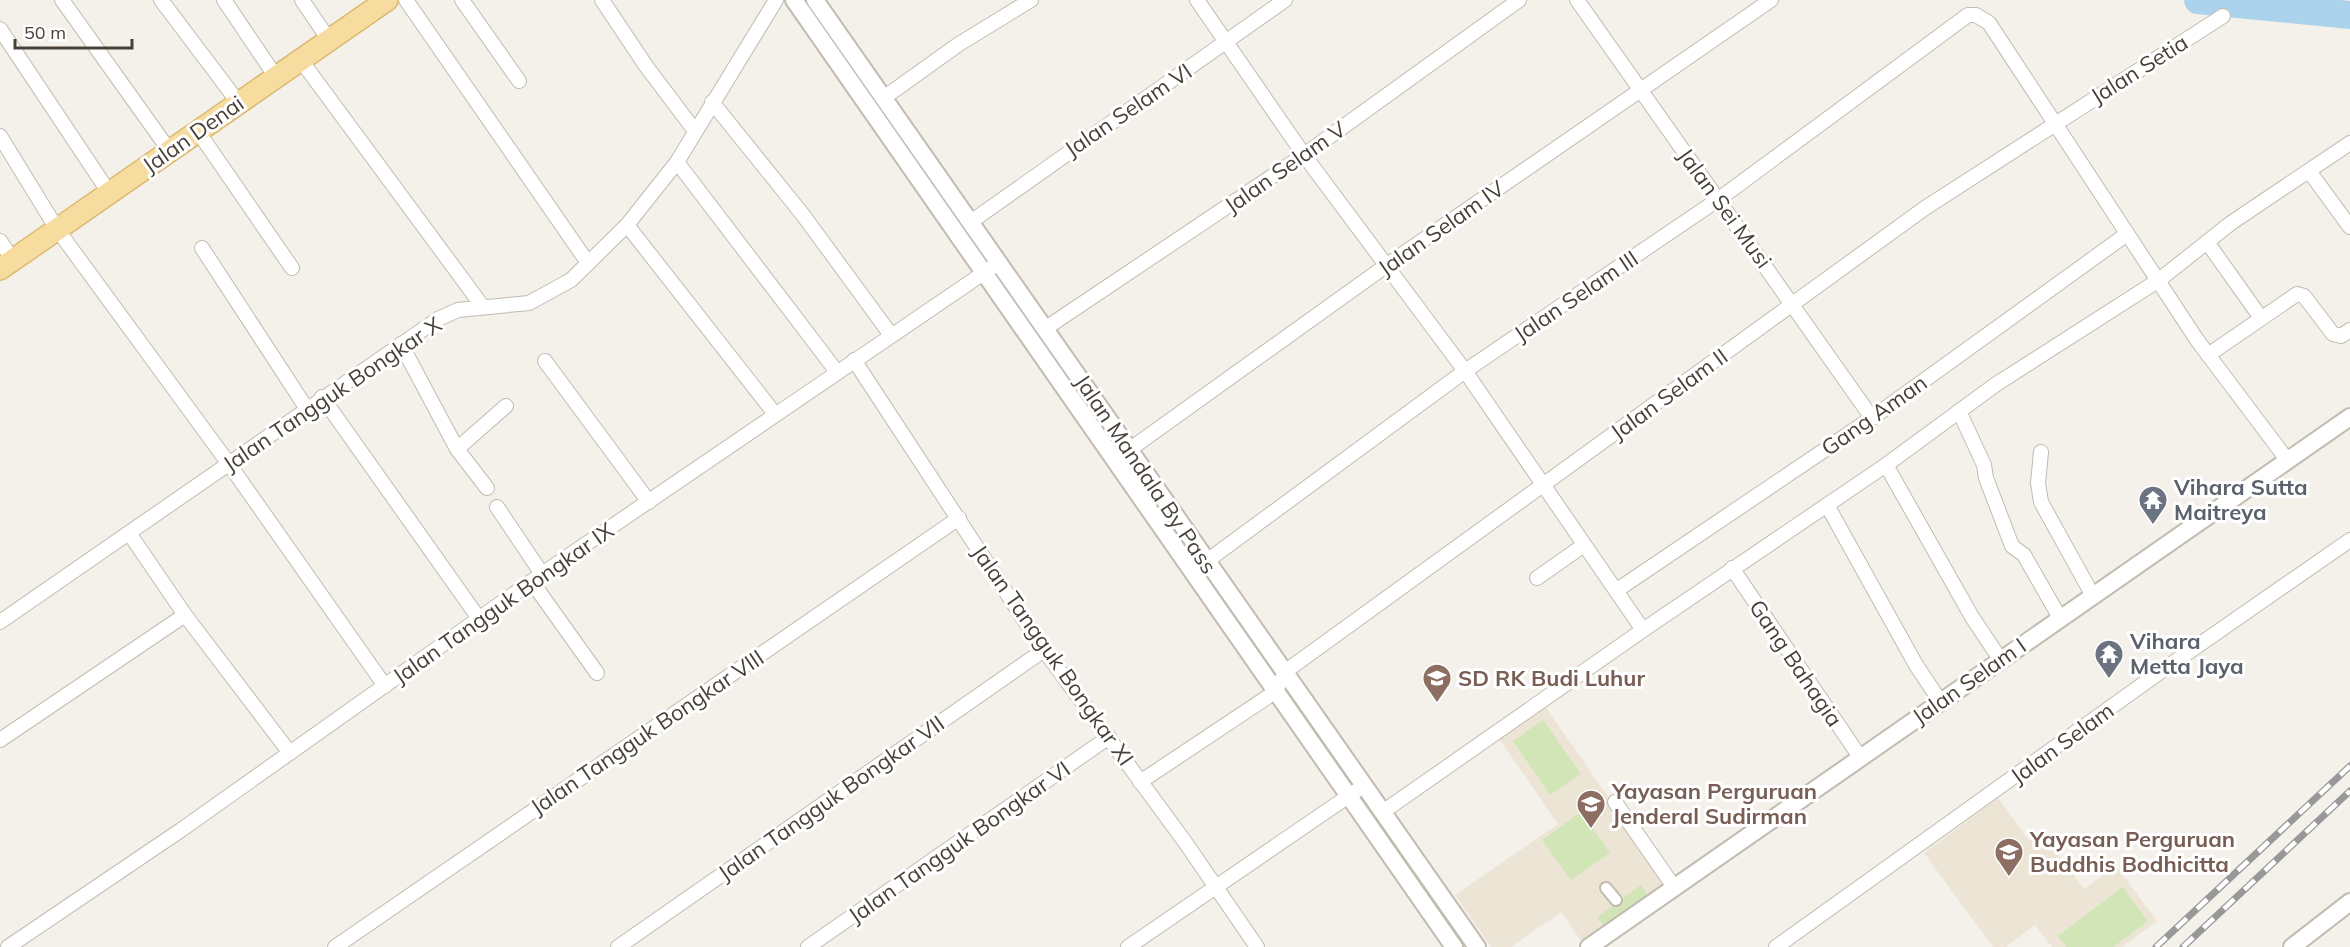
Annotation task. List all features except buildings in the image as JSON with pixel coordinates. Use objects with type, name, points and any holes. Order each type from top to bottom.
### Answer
[{"type":"main road","name":"Jalan Denai","points":[[6,264],[387,0]]},
{"type":"street","points":[[62,0],[169,150]]},
{"type":"street","points":[[161,0],[238,102]]},
{"type":"street","points":[[224,0],[276,77]]},
{"type":"street","points":[[302,0],[329,40]]},
{"type":"street","points":[[406,0],[588,263]]},
{"type":"street","points":[[462,0],[519,81]]},
{"type":"street","points":[[602,0],[646,66],[695,131]]},
{"type":"street","name":"Jalan Tangguk Bongkar X","points":[[0,622],[322,397],[448,314],[483,307],[529,303],[571,280],[627,225],[677,162],[776,0]]},
{"type":"street","name":"Jalan Mandala By Pass","points":[[794,0],[1454,947]]},
{"type":"street","name":"Jalan Mandala By Pass","points":[[815,0],[972,221],[1130,448],[1206,562],[1286,671],[1477,947]]},
{"type":"street","points":[[885,97],[959,44],[1031,0]]},
{"type":"street","points":[[1197,0],[1304,154],[1466,371],[1643,630]]},
{"type":"street","name":"Jalan Selam VI","points":[[972,221],[1079,143],[1227,43],[1285,0]]},
{"type":"street","name":"Jalan Selam V","points":[[1046,328],[1304,154],[1519,0]]},
{"type":"street","name":"Jalan Sei Musi","points":[[1578,0],[1872,418]]},
{"type":"street","name":"Jalan Selam IV","points":[[1115,459],[1387,265],[1771,0]]},
{"type":"street","name":"Jalan Selam III","points":[[1192,572],[1466,371],[1719,199],[1960,19],[1976,15],[1989,23],[2055,122]]},
{"type":"street","name":"Jalan Setia","points":[[2055,122],[2223,16]]},
{"type":"street","points":[[0,28],[110,194]]},
{"type":"street","points":[[300,59],[483,307]]},
{"type":"street","points":[[712,102],[802,215],[891,335]]},
{"type":"street","points":[[2055,122],[2208,355],[2288,461]]},
{"type":"street","name":"Jalan Selam II","points":[[1286,671],[1925,208],[2055,122]]},
{"type":"street","points":[[197,130],[292,268]]},
{"type":"street","points":[[0,136],[57,229],[229,464],[386,686]]},
{"type":"street","points":[[1384,811],[1732,568],[1886,465],[1959,411],[2158,280],[2207,242],[2350,143]]},
{"type":"street","points":[[677,162],[837,372]]},
{"type":"street","points":[[2309,171],[2350,227]]},
{"type":"street","points":[[627,225],[775,414]]},
{"type":"street","name":"Gang Aman","points":[[1617,590],[1872,418],[2127,234]]},
{"type":"street","points":[[0,241],[6,264]]},
{"type":"street","points":[[2207,242],[2260,318]]},
{"type":"street","points":[[202,248],[307,409]]},
{"type":"street","name":"Jalan Tangguk Bongkar IX","points":[[8,947],[290,753],[537,578],[1000,262]]},
{"type":"street","points":[[2208,355],[2291,297],[2300,294],[2333,334],[2341,336],[2350,330]]},
{"type":"street","points":[[401,344],[457,448],[487,488]]},
{"type":"street","name":"Jalan Tangguk Bongkar XI","points":[[854,360],[1044,650],[1109,736],[1257,947]]},
{"type":"street","points":[[545,361],[650,502]]},
{"type":"street","points":[[322,397],[480,620]]},
{"type":"street","points":[[457,448],[506,406]]},
{"type":"street","points":[[1959,411],[1984,465],[1986,478],[2012,546],[2024,555],[2060,618]]},
{"type":"street","name":"Jalan Selam I","points":[[1589,947],[1940,700],[2350,417]]},
{"type":"street","points":[[2041,452],[2038,483],[2041,502],[2092,596]]},
{"type":"street","points":[[1886,465],[1972,616],[2000,659]]},
{"type":"street","points":[[1827,504],[1916,665],[1940,700]]},
{"type":"street","points":[[497,507],[537,578],[597,673]]},
{"type":"street","name":"Jalan Tangguk Bongkar VIII","points":[[335,947],[959,518]]},
{"type":"street","points":[[129,533],[185,615],[290,753]]},
{"type":"street","name":"Jalan Selam","points":[[1776,947],[2169,665],[2350,540]]},
{"type":"street","points":[[1537,578],[1584,545]]},
{"type":"street","name":"Gang Bahagia","points":[[1732,568],[1860,757]]},
{"type":"street","points":[[0,740],[185,615]]},
{"type":"street","name":"Jalan Tangguk Bongkar VII","points":[[618,947],[1044,650]]},
{"type":"street","points":[[1140,782],[1275,692],[1286,671]]},
{"type":"street","name":"Jalan Tangguk Bongkar VI","points":[[808,947],[1109,736]]},
{"type":"street","points":[[1128,947],[1365,785]]},
{"type":"street","points":[[1615,801],[1674,886]]},
{"type":"street","points":[[1606,888],[1616,900]]},
{"type":"street","points":[[2292,947],[2350,902]]},
{"type":"shaded area","name":"Yayasan Perguruan Jenderal Sudirman","points":[[1544,705],[1668,882],[1582,942],[1561,912],[1511,947],[1491,947],[1455,895],[1558,824],[1498,737]]},
{"type":"shaded area","name":"Yayasan Perguruan Buddhis Bodhicitta","points":[[1998,798],[2029,840],[2041,832],[2084,889],[2116,866],[2157,921],[2122,947],[2052,947],[2035,925],[2006,947],[1993,947],[1924,853]]},
{"type":"green space","points":[[1543,720],[1581,774],[1550,795],[1513,741]]},
{"type":"green space","points":[[1581,812],[1610,853],[1571,880],[1542,840]]},
{"type":"green space","points":[[1641,885],[1648,896],[1604,927],[1597,917]]},
{"type":"green space","points":[[2123,887],[2148,921],[2113,947],[2066,947],[2058,936]]},
{"type":"waterway","points":[[2198,0],[2350,15]]},
{"type":"railway","points":[[2156,947],[2350,766]]},
{"type":"railway","points":[[2183,947],[2350,791]]},
{"type":"place","name":"Vihara Sutta Maitreya","points":[[2153,526]]},
{"type":"place","name":"Vihara Metta Jaya","points":[[2109,680]]},
{"type":"place","name":"SD RK Budi Luhur","points":[[1437,704]]},
{"type":"place","name":"Yayasan Perguruan Jenderal Sudirman","points":[[1591,830]]},
{"type":"place","name":"Yayasan Perguruan Buddhis Bodhicitta","points":[[2009,878]]}]
